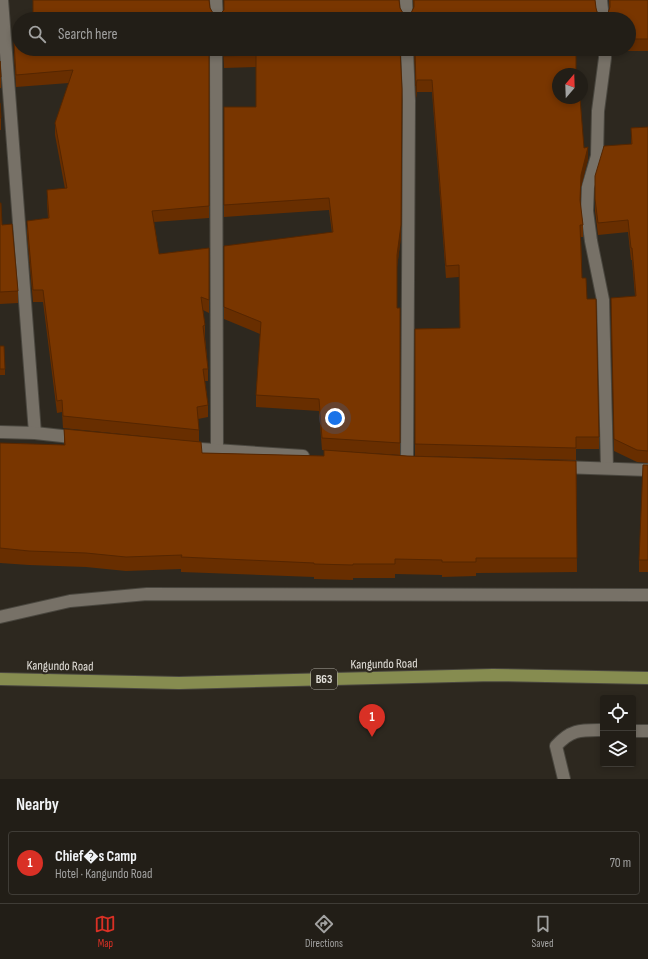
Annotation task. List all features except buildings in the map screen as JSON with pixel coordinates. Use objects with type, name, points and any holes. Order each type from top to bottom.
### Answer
[{"type":"highway","name":"Kangundo Road","points":[[0,679],[179,683],[493,675],[648,678]]},
{"type":"street","points":[[2,0],[35,433]]},
{"type":"street","points":[[216,0],[217,12]]},
{"type":"street","points":[[406,0],[407,12]]},
{"type":"street","points":[[601,0],[602,12]]},
{"type":"street","points":[[216,56],[217,451]]},
{"type":"street","points":[[392,462],[411,463],[409,101],[407,56]]},
{"type":"street","points":[[605,56],[598,111],[597,156],[588,187],[587,211],[591,241],[603,300],[607,468]]},
{"type":"street","points":[[0,432],[35,433],[89,439]]},
{"type":"street","points":[[175,447],[312,457]]},
{"type":"street","points":[[551,467],[648,470]]},
{"type":"street","points":[[0,617],[70,601],[147,594],[648,595]]},
{"type":"street","points":[[564,779],[556,746],[564,737],[579,730],[600,730]]},
{"type":"street","points":[[636,730],[648,731]]},
{"type":"place","name":"Chief�s Camp","points":[[372,737]]}]
